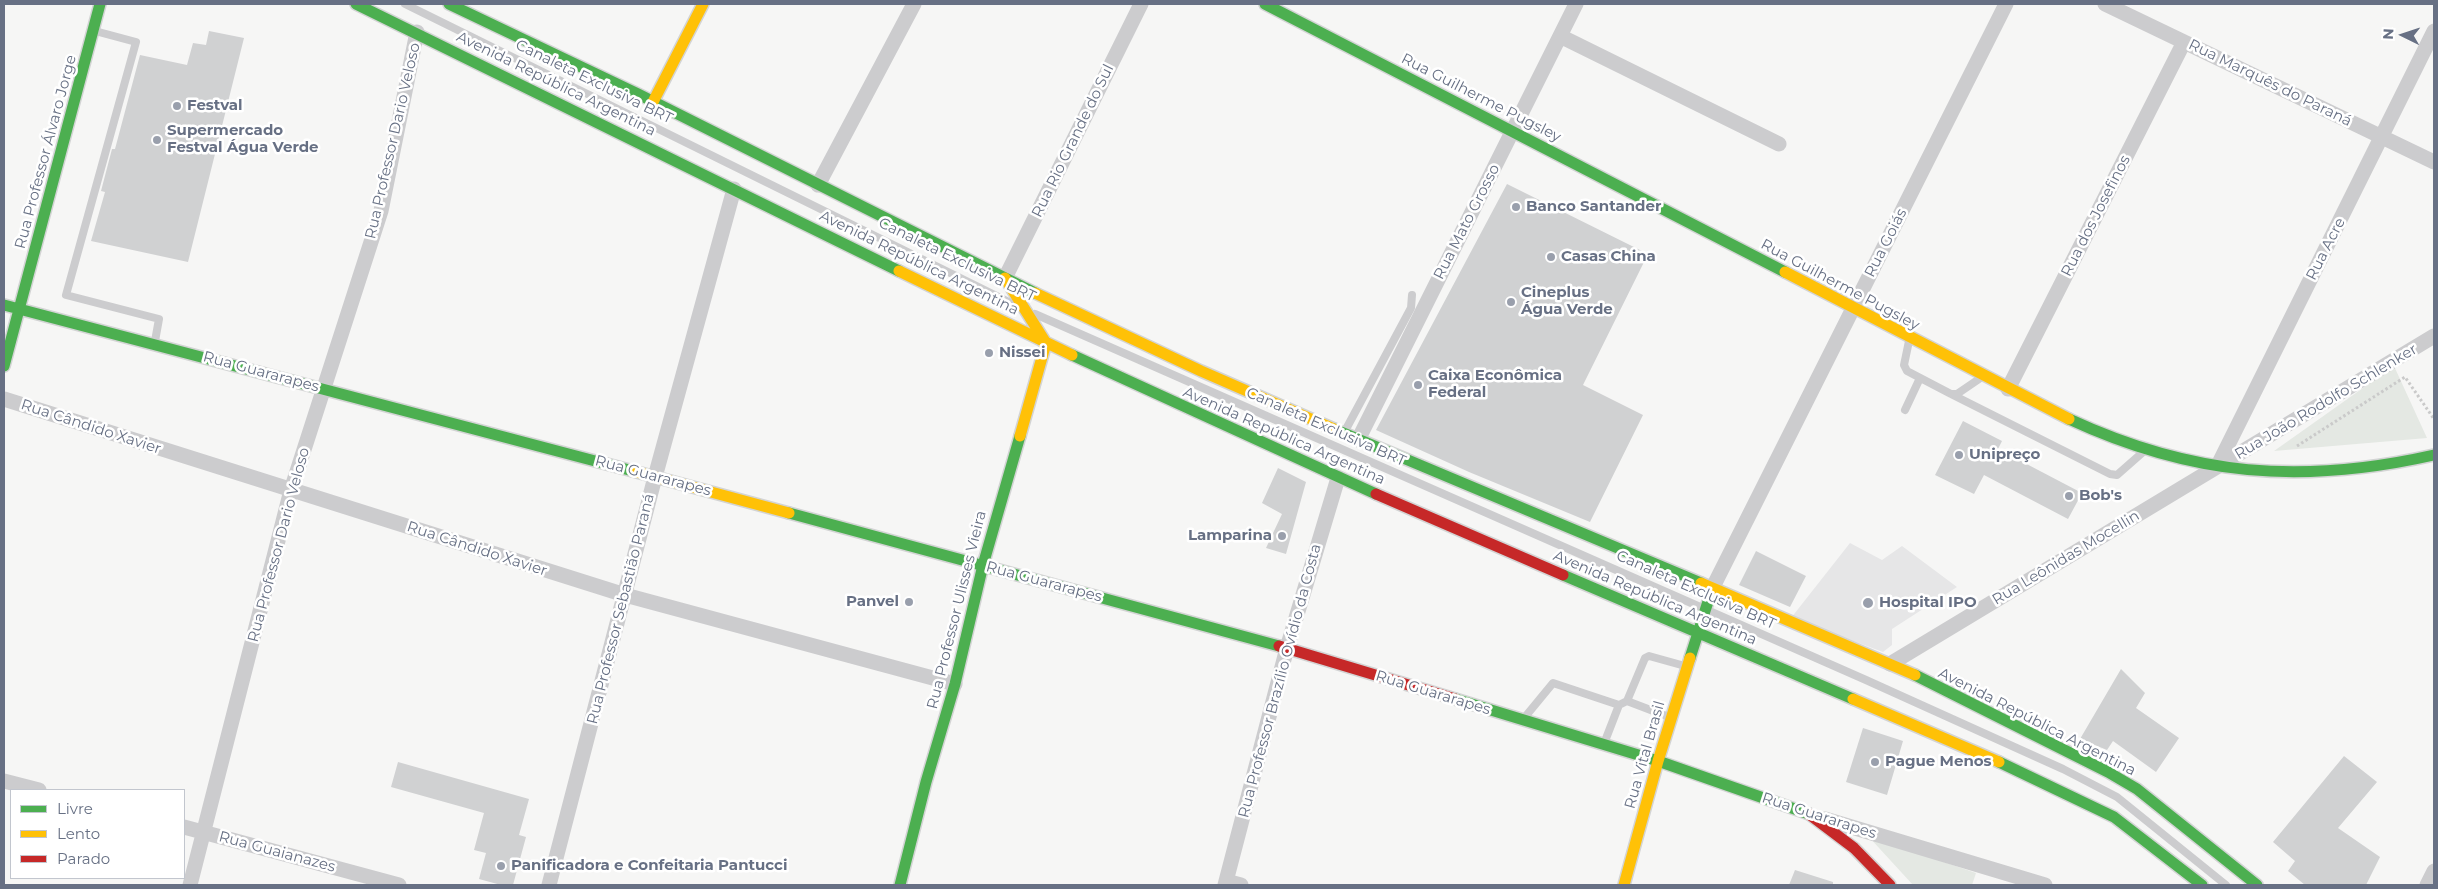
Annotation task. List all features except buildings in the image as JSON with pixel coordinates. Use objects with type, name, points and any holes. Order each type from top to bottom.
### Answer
[{"type":"street","name":"Rua Professor Álvaro Jorge","points":[[4,366],[100,4]]},
{"type":"street","name":"Avenida República Argentina","points":[[356,4],[417,32],[1046,343],[1338,478],[2021,771],[2114,817],[2202,885]]},
{"type":"street","name":"Avenida República Argentina","points":[[449,4],[472,9],[1005,278],[1197,369],[1358,440],[1890,664],[2099,768],[2137,789],[2257,885]]},
{"type":"street","points":[[653,102],[703,4]]},
{"type":"street","points":[[818,185],[914,4]]},
{"type":"street","name":"Rua Rio Grande do Sul","points":[[1005,278],[1141,4]]},
{"type":"street","name":"Rua Guilherme Pugsley","points":[[1265,4],[1982,376],[2084,426],[2146,450],[2217,467],[2322,472],[2400,464],[2434,455]]},
{"type":"street","name":"Rua Mato Grosso","points":[[1358,440],[1576,4]]},
{"type":"street","name":"Rua Goiás","points":[[1712,589],[2006,4]]},
{"type":"street","name":"Rua Marquês do Paraná","points":[[2105,4],[2434,162]]},
{"type":"street","name":"Rua Acre","points":[[2217,467],[2434,31]]},
{"type":"street","name":"Rua Professor Dario Veloso","points":[[190,885],[291,490],[381,211],[417,32]]},
{"type":"street","points":[[1560,36],[1779,144]]},
{"type":"street","name":"Rua dos Josefinos","points":[[2008,389],[2184,42]]},
{"type":"street","name":"Rua Professor Sebastião Paraná","points":[[549,885],[655,477],[734,189]]},
{"type":"street","points":[[1005,278],[1046,343]]},
{"type":"street","name":"Rua Guararapes","points":[[4,305],[655,477],[1287,648],[1658,761],[1812,815],[2045,885]]},
{"type":"street","name":"Rua João Rodolfo Schlenker","points":[[2217,467],[2434,336]]},
{"type":"street","name":"Rua Professor Ulisses Vieira","points":[[900,885],[926,782],[955,684],[983,565],[1046,343]]},
{"type":"street","name":"Rua Cândido Xavier","points":[[4,399],[625,595],[955,684]]},
{"type":"street","name":"Rua Leônidas Mocellin","points":[[1890,664],[2217,467]]},
{"type":"street","name":"Rua Professor Brazílio Ovídio da Costa","points":[[1226,883],[1287,648],[1338,478]]},
{"type":"street","name":"Rua Vital Brasil","points":[[1624,885],[1658,761],[1712,589]]},
{"type":"street","points":[[4,781],[35,789]]},
{"type":"street","points":[[1812,815],[1854,848],[1888,884]]},
{"type":"street","name":"Rua Guaianazes","points":[[185,827],[399,885]]},
{"type":"street","points":[[2427,885],[2434,872]]},
{"type":"street","points":[[1226,883],[1242,885]]},
{"type":"lane","name":"Canaleta Exclusiva BRT","points":[[405,4],[1025,309],[1706,609],[1976,730],[2117,797],[2226,885]]},
{"type":"lane","points":[[93,31],[136,42],[66,295],[159,319],[154,344]]},
{"type":"lane","points":[[1344,434],[1411,308],[1412,295]]},
{"type":"lane","points":[[1910,338],[1904,365],[1907,371],[2110,474],[2117,475],[2146,450]]},
{"type":"lane","points":[[1951,394],[1956,394],[1982,376]]},
{"type":"lane","points":[[1905,410],[1920,378]]},
{"type":"lane","points":[[1604,745],[1619,705],[1627,701],[1645,658],[1649,656],[1687,667]]},
{"type":"lane","points":[[1522,720],[1553,683],[1619,705]]},
{"type":"lane","points":[[1627,701],[1671,718]]},
{"type":"path","points":[[2297,446],[2405,377],[2434,419]]},
{"type":"shaded area","points":[[2394,366],[2427,438],[2274,451]]},
{"type":"shaded area","name":"Hospital IPO","points":[[1850,543],[1882,560],[1902,546],[1957,587],[1892,629],[1892,645],[1883,652],[1791,618]]},
{"type":"shaded area","points":[[1868,836],[1976,873],[1972,885],[1913,885]]},
{"type":"traffic: fast","points":[[4,366],[100,4]]},
{"type":"traffic: fast","points":[[356,4],[899,271]]},
{"type":"traffic: fast","points":[[449,4],[638,94],[1035,293]]},
{"type":"traffic: fast","points":[[1265,4],[1785,272]]},
{"type":"traffic: fast","points":[[4,305],[633,471]]},
{"type":"traffic: fast","points":[[1072,355],[1376,494]]},
{"type":"traffic: fast","points":[[2069,419],[2115,438],[2159,453],[2203,463],[2248,470],[2292,472],[2338,470],[2434,455]]},
{"type":"traffic: fast","points":[[1334,429],[1701,583]]},
{"type":"traffic: fast","points":[[900,885],[926,782],[955,684],[983,565],[1020,436]]},
{"type":"traffic: fast","points":[[789,513],[1279,646]]},
{"type":"traffic: fast","points":[[1563,575],[1853,699]]},
{"type":"traffic: fast","points":[[1690,658],[1712,589]]},
{"type":"traffic: fast","points":[[1915,675],[2108,772],[2137,789],[2257,885]]},
{"type":"traffic: fast","points":[[1455,699],[1658,761],[1809,814]]},
{"type":"traffic: fast","points":[[1999,762],[2114,817],[2202,885]]},
{"type":"traffic: slow","points":[[653,102],[703,4]]},
{"type":"traffic: slow","points":[[899,271],[1072,355]]},
{"type":"traffic: slow","points":[[1785,272],[2069,419]]},
{"type":"traffic: slow","points":[[1005,278],[1046,343],[1020,436]]},
{"type":"traffic: slow","points":[[1035,293],[1201,371],[1334,429]]},
{"type":"traffic: slow","points":[[633,471],[789,513]]},
{"type":"traffic: slow","points":[[1701,583],[1915,675]]},
{"type":"traffic: slow","points":[[1624,885],[1658,761],[1690,658]]},
{"type":"traffic: slow","points":[[1853,699],[1999,762]]},
{"type":"traffic: jam","points":[[1376,494],[1563,575]]},
{"type":"traffic: jam","points":[[1279,646],[1455,699]]},
{"type":"traffic: jam","points":[[1809,814],[1854,848],[1890,885]]},
{"type":"place","name":"Festval","points":[[177,106]]},
{"type":"place","name":"Supermercado Festval Água Verde","points":[[157,140]]},
{"type":"place","name":"Banco Santander","points":[[1516,207]]},
{"type":"place","name":"Casas China","points":[[1551,257]]},
{"type":"place","name":"Cineplus Água Verde","points":[[1511,302]]},
{"type":"place","name":"Nissei","points":[[989,353]]},
{"type":"place","name":"Caixa Econômica Federal","points":[[1418,385]]},
{"type":"place","name":"Unipreço","points":[[1959,455]]},
{"type":"place","name":"Bob's","points":[[2069,496]]},
{"type":"place","name":"Lamparina","points":[[1282,536]]},
{"type":"place","name":"Panvel","points":[[909,602]]},
{"type":"place","name":"Hospital IPO","points":[[1868,603]]},
{"type":"place","name":"Pague Menos","points":[[1875,762]]},
{"type":"place","name":"Panificadora e Confeitaria Pantucci","points":[[501,866]]}]
